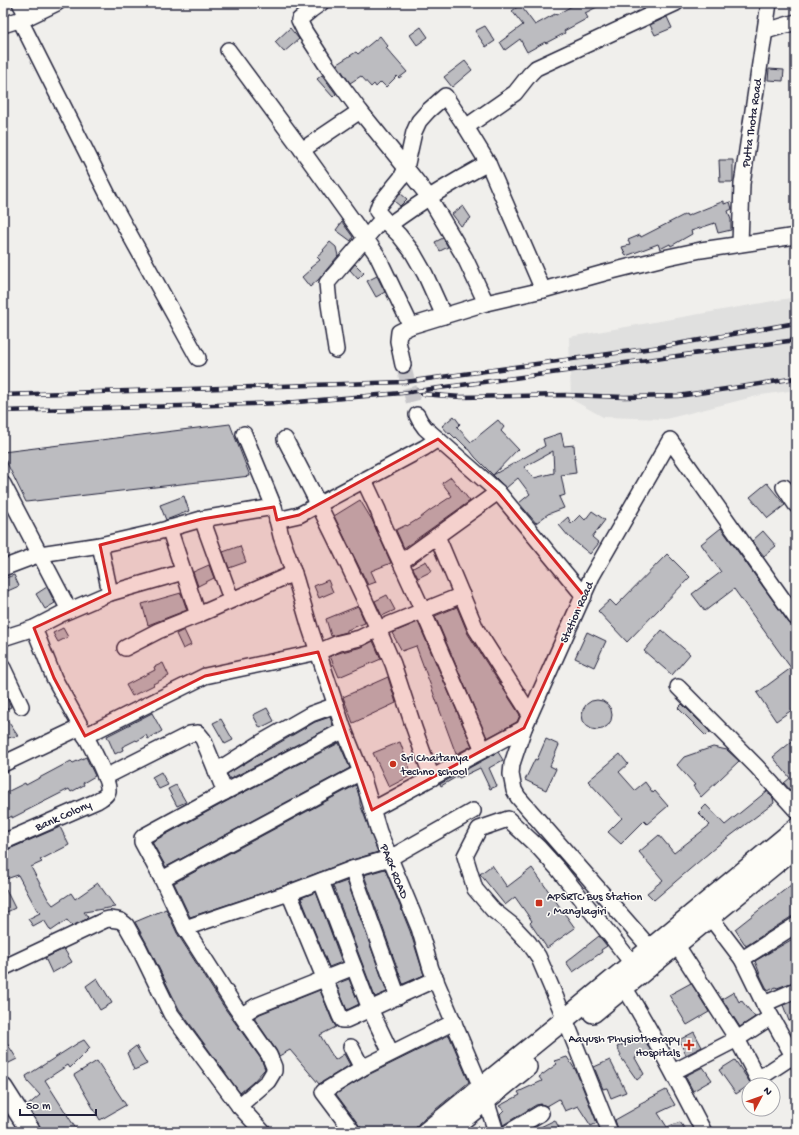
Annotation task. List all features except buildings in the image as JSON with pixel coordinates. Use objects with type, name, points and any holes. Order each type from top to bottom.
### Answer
[{"type":"main road","points":[[568,1025],[632,963],[676,944],[706,911],[796,828]]},
{"type":"main road","points":[[426,1132],[483,1094],[568,1025],[624,987],[654,953],[706,911],[796,847]]},
{"type":"main road","points":[[3,1088],[31,1132]]},
{"type":"main road","points":[[448,1132],[483,1094]]},
{"type":"street","points":[[20,3],[24,19],[110,199],[198,358]]},
{"type":"street","points":[[3,25],[24,19],[57,3]]},
{"type":"street","points":[[321,3],[299,20],[305,32],[327,66],[360,111],[429,197],[465,258],[486,303]]},
{"type":"street","points":[[466,127],[515,93],[530,74],[543,64],[676,3]]},
{"type":"street","name":"Putta Thota Road","points":[[740,244],[742,184],[769,3]]},
{"type":"street","points":[[766,31],[796,22]]},
{"type":"street","points":[[228,50],[366,239],[376,255],[411,326]]},
{"type":"street","points":[[444,316],[425,274],[413,253],[377,211],[379,205],[406,168],[414,132],[419,121],[445,96],[488,163],[543,290]]},
{"type":"street","points":[[302,150],[360,111]]},
{"type":"street","points":[[336,350],[329,304],[328,283],[366,239],[386,222],[488,163]]},
{"type":"street","points":[[403,365],[398,341],[399,332],[411,326],[486,303],[701,250],[796,236]]},
{"type":"street","points":[[417,415],[420,421],[438,439],[498,492],[584,596]]},
{"type":"street","name":"PARK ROAD","points":[[244,434],[276,514],[281,536],[294,573],[310,628],[344,730],[361,772],[379,832],[419,928],[432,969],[483,1094],[496,1132]]},
{"type":"street","points":[[285,439],[350,566],[378,629],[393,664],[432,778]]},
{"type":"street","points":[[3,568],[40,554],[100,546],[202,519],[276,514],[299,515],[438,439]]},
{"type":"street","name":"Station Road","points":[[654,953],[518,797],[514,790],[511,774],[512,764],[524,728],[592,576],[670,440],[796,618]]},
{"type":"street","points":[[364,480],[423,611],[482,750]]},
{"type":"street","points":[[3,484],[69,610]]},
{"type":"street","points":[[784,487],[796,505]]},
{"type":"street","points":[[401,562],[498,492]]},
{"type":"street","points":[[202,519],[231,599]]},
{"type":"street","points":[[169,528],[198,614]]},
{"type":"street","points":[[437,536],[476,630],[530,714]]},
{"type":"street","points":[[100,546],[110,593]]},
{"type":"street","points":[[3,638],[34,628],[69,610],[110,593],[183,572]]},
{"type":"street","points":[[125,648],[158,631],[294,573]]},
{"type":"street","points":[[3,764],[83,732],[205,676],[318,652],[339,643],[360,638],[378,629],[462,595]]},
{"type":"street","points":[[34,628],[54,678],[105,777],[194,733],[198,733],[203,739],[225,792]]},
{"type":"street","points":[[3,668],[21,706]]},
{"type":"street","points":[[678,687],[757,767],[796,810]]},
{"type":"street","points":[[216,771],[262,742],[311,714],[336,705]]},
{"type":"street","points":[[372,810],[524,728]]},
{"type":"street","points":[[239,1106],[268,1081],[274,1072],[274,1067],[269,1055],[234,1005],[185,928],[162,879],[142,842],[143,837],[344,730]]},
{"type":"street","points":[[162,879],[361,772]]},
{"type":"street","name":"Bank Colony","points":[[3,842],[106,796],[108,790],[105,777]]},
{"type":"street","points":[[185,928],[289,893],[352,869],[390,858],[473,811]]},
{"type":"street","points":[[610,1132],[568,1025],[538,956],[529,942],[512,925],[493,910],[475,889],[465,856],[480,829],[508,819],[539,848],[558,869],[632,963]]},
{"type":"street","points":[[352,869],[398,997]]},
{"type":"street","points":[[321,881],[370,1009],[390,1053]]},
{"type":"street","points":[[289,893],[342,1020],[346,1020],[436,979]]},
{"type":"street","points":[[676,944],[737,1039],[758,1079],[794,1055],[767,1010],[742,959],[706,911]]},
{"type":"street","points":[[3,968],[105,920],[113,919],[121,921],[126,925],[139,948],[171,1014],[239,1106],[263,1132]]},
{"type":"street","points":[[742,959],[796,925]]},
{"type":"street","points":[[242,1015],[256,1006],[354,967]]},
{"type":"street","points":[[624,987],[673,1072],[704,1132]]},
{"type":"street","points":[[673,1072],[737,1039],[767,1010],[796,990]]},
{"type":"street","points":[[353,1132],[323,1092],[390,1053],[454,1022]]},
{"type":"street","points":[[351,1047],[362,1068]]},
{"type":"street","points":[[509,1132],[541,1113]]},
{"type":"highlighted area","points":[[438,439],[498,492],[584,596],[524,728],[372,810],[318,652],[205,676],[85,736],[54,678],[34,628],[110,593],[100,545],[202,519],[274,507],[277,520],[299,515]]},
{"type":"shaded area","points":[[796,297],[796,390],[761,395],[666,419],[603,417],[571,399],[569,337]]},
{"type":"tunnel","points":[[403,365],[417,415]]},
{"type":"railway","points":[[3,395],[405,382],[660,347],[796,323]]},
{"type":"railway","points":[[3,411],[285,403],[402,393],[796,340]]},
{"type":"railway","points":[[422,394],[461,397],[566,395],[624,397],[678,396],[796,378]]},
{"type":"place","name":"Sri Chaitanya techno school","points":[[393,764]]},
{"type":"place","name":"APSRTC Bus Station , Manglagiri","points":[[539,903]]},
{"type":"place","name":"Aayush Physiotherapy Hospitals","points":[[689,1045]]}]
